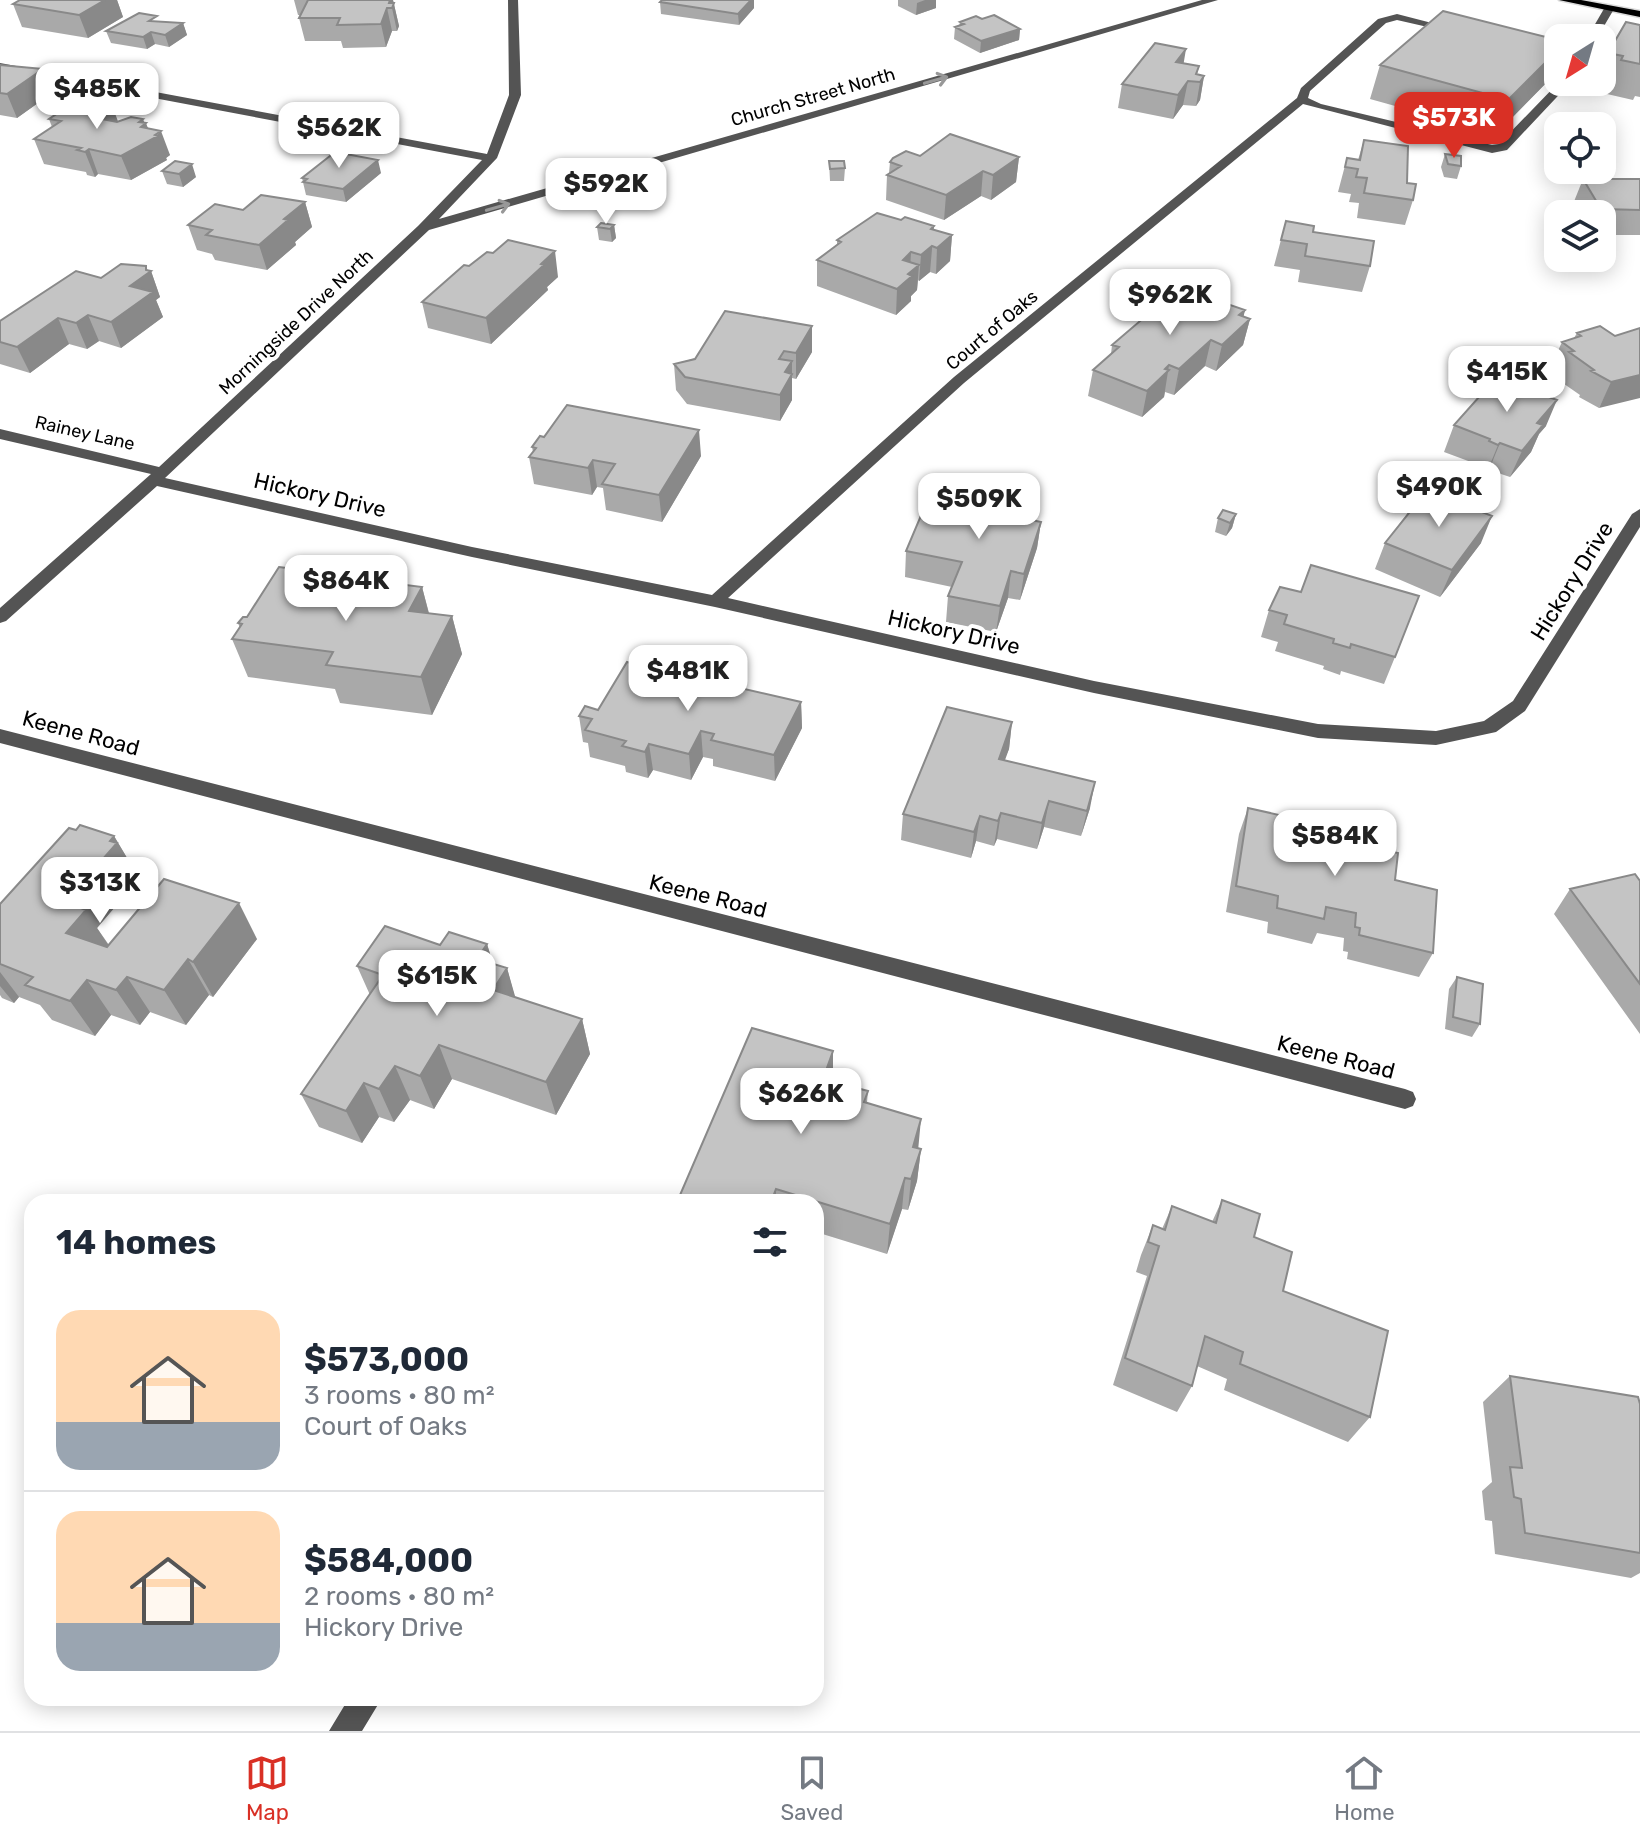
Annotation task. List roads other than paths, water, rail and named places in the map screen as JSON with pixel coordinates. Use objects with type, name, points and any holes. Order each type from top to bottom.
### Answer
[{"type":"main road","points":[[1564,0],[1640,14]]},
{"type":"street","name":"Morningside Drive North","points":[[0,617],[158,476],[423,229],[491,158],[515,95],[513,0]]},
{"type":"street","points":[[1177,0],[1190,7]]},
{"type":"street","name":"Church Street North","points":[[423,229],[1213,0]]},
{"type":"street","points":[[1600,24],[1609,9]]},
{"type":"street","name":"Court of Oaks","points":[[715,601],[959,380],[1302,99],[1305,90],[1382,21],[1397,17],[1470,34]]},
{"type":"street","points":[[0,66],[491,158]]},
{"type":"street","points":[[1302,99],[1317,106],[1492,149],[1503,147],[1552,96]]},
{"type":"street","name":"Rainey Lane","points":[[0,434],[158,476]]},
{"type":"street","name":"Hickory Drive","points":[[158,476],[472,552],[715,601],[1094,687],[1318,731],[1436,738],[1489,727],[1519,706],[1640,514]]},
{"type":"street","name":"Keene Road","points":[[0,736],[1405,1099]]},
{"type":"street","points":[[344,1731],[361,1706]]}]
